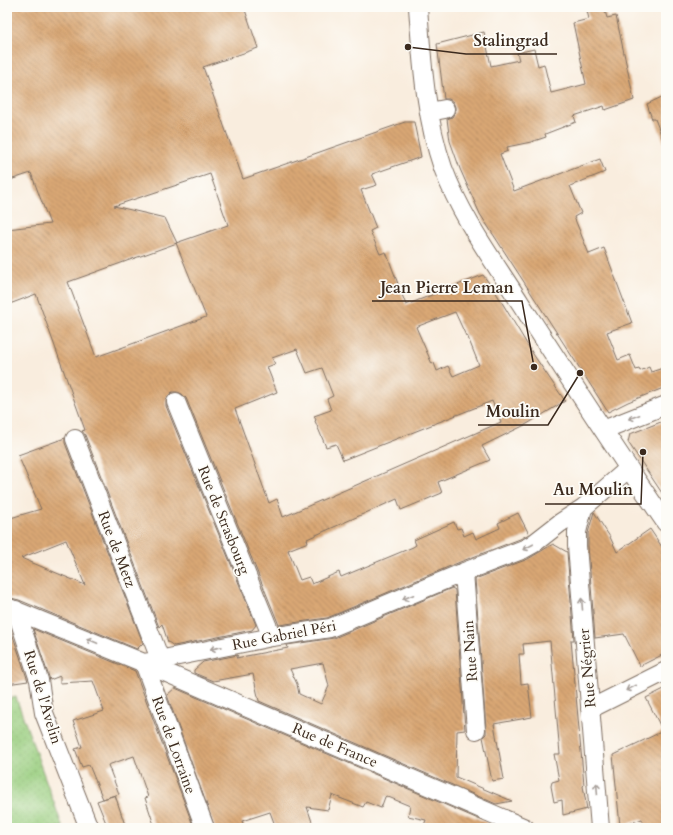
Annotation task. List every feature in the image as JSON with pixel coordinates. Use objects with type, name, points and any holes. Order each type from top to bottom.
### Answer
[{"type":"street","points":[[418,7],[437,110],[444,168],[457,201],[483,244],[628,469],[666,523]]},
{"type":"street","name":"Rue de Strasbourg","points":[[176,402],[272,637]]},
{"type":"street","points":[[603,430],[666,405]]},
{"type":"street","name":"Rue de Metz","points":[[75,439],[152,661]]},
{"type":"street","name":"Rue Gabriel Péri","points":[[152,661],[272,637],[330,628],[464,572],[524,549],[583,508],[628,469]]},
{"type":"street","name":"Rue Négrier","points":[[583,508],[577,532],[578,553],[600,828]]},
{"type":"street","points":[[546,534],[559,536],[566,540],[578,553]]},
{"type":"street","name":"Rue Nain","points":[[464,572],[476,730]]},
{"type":"street","points":[[11,608],[152,661]]},
{"type":"street","name":"Rue de l'Avelin","points":[[11,608],[39,680],[44,713],[89,828]]},
{"type":"street","name":"Rue de Lorraine","points":[[152,661],[205,828]]},
{"type":"street","name":"Rue de France","points":[[152,661],[525,828]]},
{"type":"street","points":[[590,709],[666,671]]},
{"type":"green space","points":[[16,697],[63,828],[7,828],[7,699]]},
{"type":"building","points":[[7,7],[244,7],[258,48],[203,67],[243,179],[405,122],[414,122],[421,157],[372,174],[377,185],[361,190],[376,228],[370,231],[380,254],[386,252],[406,305],[483,275],[495,291],[533,354],[565,401],[527,424],[482,446],[490,460],[438,482],[442,493],[401,510],[397,499],[307,539],[308,542],[288,550],[300,580],[309,577],[312,584],[339,572],[341,577],[413,547],[416,545],[414,540],[454,522],[457,529],[461,528],[464,536],[473,532],[476,539],[500,528],[498,523],[518,513],[529,534],[327,618],[279,625],[186,398],[182,394],[172,392],[168,396],[166,406],[256,625],[252,630],[174,646],[168,642],[162,624],[159,627],[85,435],[82,431],[85,430],[36,294],[7,305],[7,229],[50,224],[31,173],[7,181]],"holes":[[[210,174],[228,225],[177,243],[165,218],[114,206]],[[176,243],[206,317],[96,357],[68,282]],[[455,312],[466,336],[467,335],[479,365],[453,376],[448,366],[437,371],[434,363],[432,364],[416,327]],[[297,349],[307,373],[322,368],[333,396],[327,399],[331,410],[314,416],[315,421],[326,447],[336,444],[343,460],[492,401],[501,422],[283,517],[277,499],[269,503],[235,409],[277,392],[267,367],[275,364],[272,358]]]},
{"type":"building","points":[[586,7],[604,7],[607,18],[616,16],[634,100],[605,110],[604,106],[574,116],[576,122],[545,134],[546,137],[507,147],[508,151],[500,154],[514,191],[600,159],[605,172],[570,186],[581,213],[574,217],[589,254],[604,248],[632,323],[607,332],[618,360],[630,355],[636,370],[639,369],[640,371],[649,367],[651,372],[666,367],[666,387],[628,402],[608,412],[480,214],[460,169],[450,141],[447,119],[452,117],[455,112],[455,107],[453,102],[449,99],[444,99],[437,44],[484,32],[491,66],[519,60],[517,53],[534,49],[538,66],[544,64],[551,93],[586,84],[573,23],[589,19]]},
{"type":"building","points":[[666,95],[665,145],[655,119],[652,119],[647,104]]},
{"type":"building","points":[[666,420],[666,499],[628,442],[630,434]]},
{"type":"building","points":[[65,438],[65,443],[143,643],[137,649],[19,600],[7,597],[7,519],[41,509],[18,455]],"holes":[[[66,540],[85,585],[21,558]]]},
{"type":"building","points":[[594,512],[610,537],[617,552],[650,529],[666,553],[666,653],[640,666],[624,634],[595,638],[588,546],[588,533]]},
{"type":"building","points":[[553,544],[567,552],[574,640],[571,640],[583,786],[587,809],[563,815],[562,800],[554,802],[551,786],[552,782],[559,780],[554,754],[560,754],[550,641],[523,644],[524,654],[519,654],[521,684],[528,683],[532,717],[494,724],[504,779],[492,781],[483,737],[486,734],[486,729],[475,579],[528,559]]},
{"type":"building","points":[[452,588],[455,590],[465,730],[457,731],[456,777],[512,801],[496,804],[259,701],[253,674],[213,681],[194,673],[194,670],[203,662],[238,655],[236,658],[288,648],[287,645],[334,638]],"holes":[[[323,663],[329,686],[321,704],[299,694],[297,684],[290,669]]]},
{"type":"building","points":[[7,618],[28,681],[7,684]]},
{"type":"building","points":[[33,629],[135,671],[194,828],[155,828],[145,798],[148,797],[134,756],[108,765],[119,794],[103,799],[89,765],[82,767],[75,749],[82,747],[73,721],[104,711],[93,681],[60,683],[60,676],[50,680]]},
{"type":"building","points":[[175,688],[499,828],[423,828],[426,820],[408,816],[410,806],[386,796],[381,808],[366,802],[363,807],[332,795],[328,810],[307,807],[314,828],[276,828],[270,812],[242,821],[245,828],[215,828],[167,695]]},
{"type":"building","points":[[666,688],[666,828],[646,828],[642,819],[620,826],[613,755],[663,731],[646,698]]},
{"type":"building","points":[[115,795],[126,828],[108,828],[97,801]]},
{"type":"place","name":"Stalingrad","points":[[408,47]]},
{"type":"place","name":"Jean Pierre Leman","points":[[534,367]]},
{"type":"place","name":"Moulin","points":[[580,373]]},
{"type":"place","name":"Au Moulin","points":[[643,452]]}]
